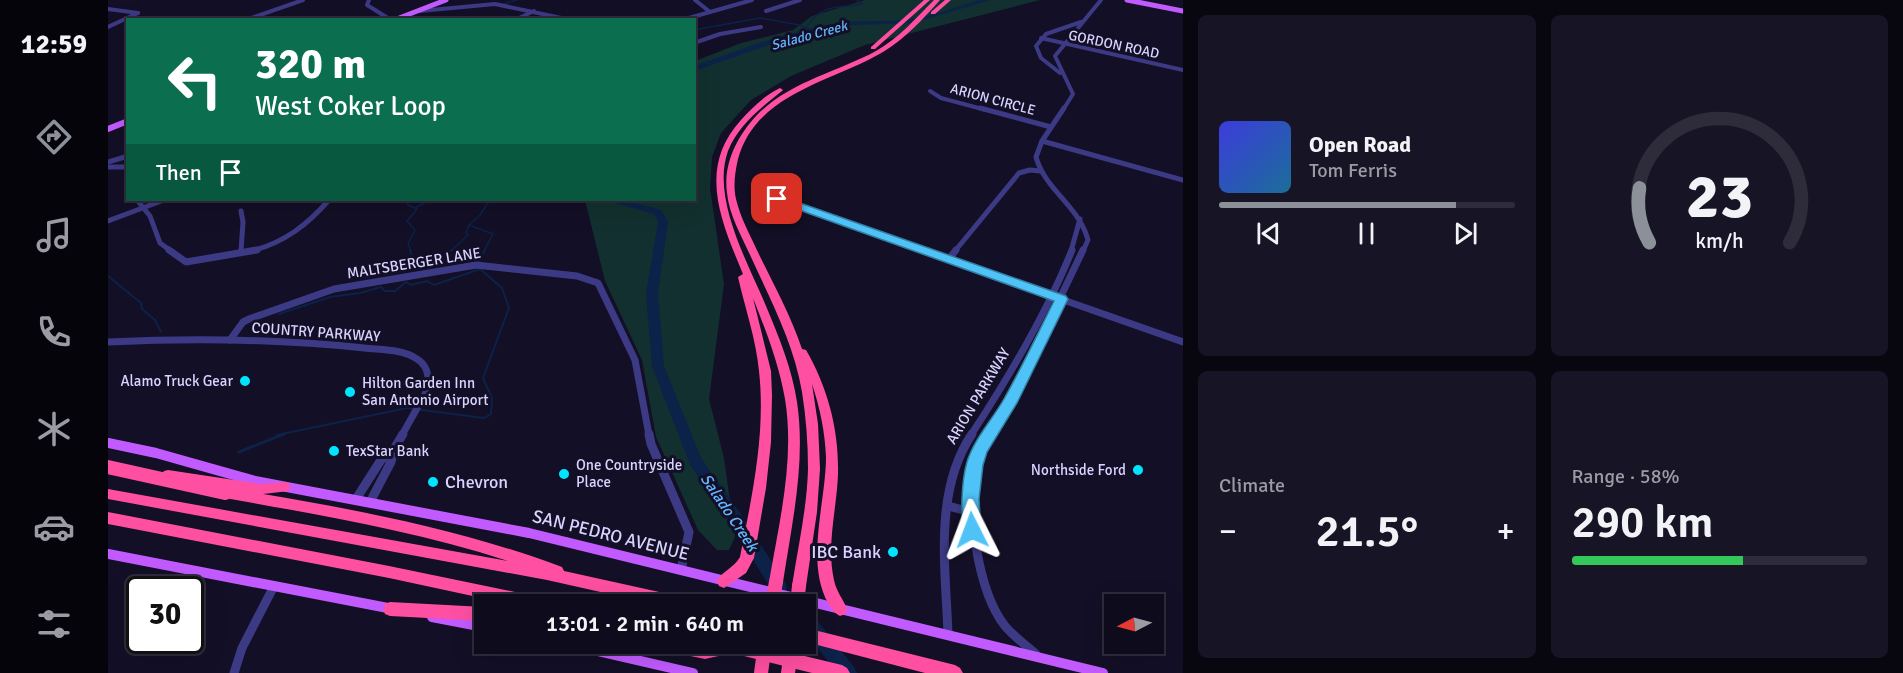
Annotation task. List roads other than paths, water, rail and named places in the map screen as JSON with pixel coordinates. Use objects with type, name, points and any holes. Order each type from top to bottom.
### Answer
[{"type":"highway","points":[[894,30],[917,0]]},
{"type":"highway","points":[[724,580],[741,569],[747,558],[761,480],[768,416],[765,369],[752,296],[740,256],[724,219],[720,197],[719,173],[722,160],[735,130],[753,108],[792,83],[870,50],[927,0]]},
{"type":"highway","points":[[898,38],[937,0]]},
{"type":"highway","points":[[840,609],[828,589],[823,568],[832,488],[831,444],[827,410],[815,374],[794,340],[738,219],[732,194],[732,177],[737,153],[745,134],[773,103],[795,88],[867,58],[917,27],[948,0]]},
{"type":"highway","points":[[752,296],[782,363],[793,420],[791,487],[774,594]]},
{"type":"highway","points":[[794,340],[809,408],[814,471],[798,594]]},
{"type":"highway","points":[[108,468],[188,477],[261,489],[284,487]]},
{"type":"highway","points":[[108,468],[225,493],[338,513],[425,533],[521,557],[583,582]]},
{"type":"highway","points":[[108,494],[583,582],[636,594]]},
{"type":"highway","points":[[108,518],[492,594]]},
{"type":"highway","points":[[390,609],[474,613]]},
{"type":"highway","points":[[816,638],[955,673]]},
{"type":"highway","points":[[761,673],[766,654]]},
{"type":"highway","points":[[785,654],[842,673]]},
{"type":"highway","points":[[788,673],[791,654]]},
{"type":"main road","points":[[398,18],[446,0]]},
{"type":"main road","points":[[1127,0],[1183,11]]},
{"type":"main road","points":[[108,129],[126,123]]},
{"type":"main road","name":"SAN PEDRO AVENUE","points":[[108,443],[156,453],[245,479],[521,531],[1103,673]]},
{"type":"main road","points":[[108,554],[474,625]]},
{"type":"main road","points":[[609,654],[690,673]]},
{"type":"street","points":[[252,18],[303,0]]},
{"type":"street","points":[[369,0],[367,5],[390,18]]},
{"type":"street","points":[[478,0],[563,18]]},
{"type":"street","points":[[694,0],[710,12]]},
{"type":"street","points":[[689,18],[752,0]]},
{"type":"street","points":[[778,0],[788,4]]},
{"type":"street","points":[[766,11],[800,0]]},
{"type":"street","points":[[949,259],[1019,173],[1030,170],[1040,171],[1036,157],[1042,141],[1073,94],[1072,88],[1054,59],[1063,43],[1101,0]]},
{"type":"street","points":[[401,18],[443,7],[495,4]]},
{"type":"street","points":[[108,9],[138,14],[129,18]]},
{"type":"street","points":[[518,18],[534,11]]},
{"type":"street","points":[[696,20],[733,11]]},
{"type":"street","points":[[108,27],[126,19]]},
{"type":"street","points":[[1066,78],[1041,58],[1036,46],[1041,38],[1052,31],[1081,22]]},
{"type":"street","points":[[696,42],[720,34],[761,27]]},
{"type":"street","name":"GORDON ROAD","points":[[1041,38],[1183,70]]},
{"type":"street","name":"ARION CIRCLE","points":[[930,91],[941,98],[1051,127]]},
{"type":"street","points":[[1042,141],[1183,180]]},
{"type":"street","points":[[108,165],[126,157]]},
{"type":"street","points":[[108,165],[126,167]]},
{"type":"street","name":"ARION PARKWAY","points":[[1040,171],[1044,179],[1072,206],[1087,231],[1088,240],[1062,299],[1017,388],[980,450],[975,465],[971,512],[979,559],[997,613],[1014,637],[1041,658]]},
{"type":"street","points":[[777,199],[1183,342]]},
{"type":"street","points":[[138,201],[150,216],[160,243],[186,262],[274,245],[295,235],[328,201]]},
{"type":"street","points":[[108,221],[161,201]]},
{"type":"street","points":[[241,211],[243,222],[241,252]]},
{"type":"street","name":"ARION PARKWAY","points":[[948,635],[948,506],[953,468],[963,446],[1005,382],[1050,295],[1077,237],[1080,219]]},
{"type":"street","name":"MALTSBERGER LANE","points":[[230,340],[243,322],[249,319],[334,290],[476,265],[577,276],[598,283],[635,360],[651,444],[689,532],[681,570]]},
{"type":"street","name":"COUNTRY PARKWAY","points":[[108,342],[177,339],[334,344],[408,355],[425,366],[428,372],[429,387],[394,449],[381,460],[356,499]]},
{"type":"street","points":[[1005,382],[1017,388]]},
{"type":"street","name":"COUNTRY PARKWAY","points":[[370,502],[391,462],[394,449]]},
{"type":"street","points":[[948,506],[971,512]]},
{"type":"street","points":[[234,673],[242,648],[274,586]]},
{"type":"waterway","points":[[504,4],[517,0]]},
{"type":"waterway","points":[[806,28],[818,14],[830,8],[862,4],[857,0]]},
{"type":"waterway","name":"Salado Creek","points":[[894,23],[913,21],[987,0]]},
{"type":"waterway","points":[[696,30],[760,18],[806,28]]},
{"type":"waterway","name":"Salado Creek","points":[[696,68],[813,30],[854,23],[890,23]]},
{"type":"waterway","name":"Salado Creek","points":[[806,28],[814,31]]},
{"type":"waterway","points":[[407,201],[408,205],[417,209],[407,221],[415,230],[408,244],[411,251]]},
{"type":"waterway","points":[[415,208],[428,201]]},
{"type":"waterway","points":[[469,225],[480,215],[489,201]]},
{"type":"waterway","name":"Salado Creek","points":[[619,201],[658,212],[663,222],[652,293],[658,366],[695,461],[736,519],[779,587]]},
{"type":"waterway","points":[[451,251],[468,235],[466,233],[469,225]]},
{"type":"waterway","points":[[469,225],[493,234],[484,251]]},
{"type":"waterway","points":[[410,250],[415,264]]},
{"type":"waterway","points":[[420,266],[438,261],[452,250]]},
{"type":"waterway","points":[[479,261],[485,250]]},
{"type":"waterway","points":[[277,435],[407,408],[484,418],[491,414],[492,398],[483,378],[509,308],[502,288],[480,269],[434,285],[427,281],[411,285],[406,282],[395,291],[385,291],[381,287],[360,293],[330,297],[279,314]]},
{"type":"waterway","points":[[108,276],[141,303],[142,309],[155,320],[161,332]]},
{"type":"waterway","points":[[239,452],[284,434]]},
{"type":"waterway","name":"Salado Creek","points":[[816,633],[848,673]]},
{"type":"place","name":"Alamo Truck Gear","points":[[245,381]]},
{"type":"place","name":"Hilton Garden Inn San Antonio Airport","points":[[350,392]]},
{"type":"place","name":"TexStar Bank","points":[[334,451]]},
{"type":"place","name":"Northside Ford","points":[[1138,470]]},
{"type":"place","name":"One Countryside Place","points":[[564,474]]},
{"type":"place","name":"Chevron","points":[[433,482]]},
{"type":"place","name":"IBC Bank","points":[[893,552]]}]
